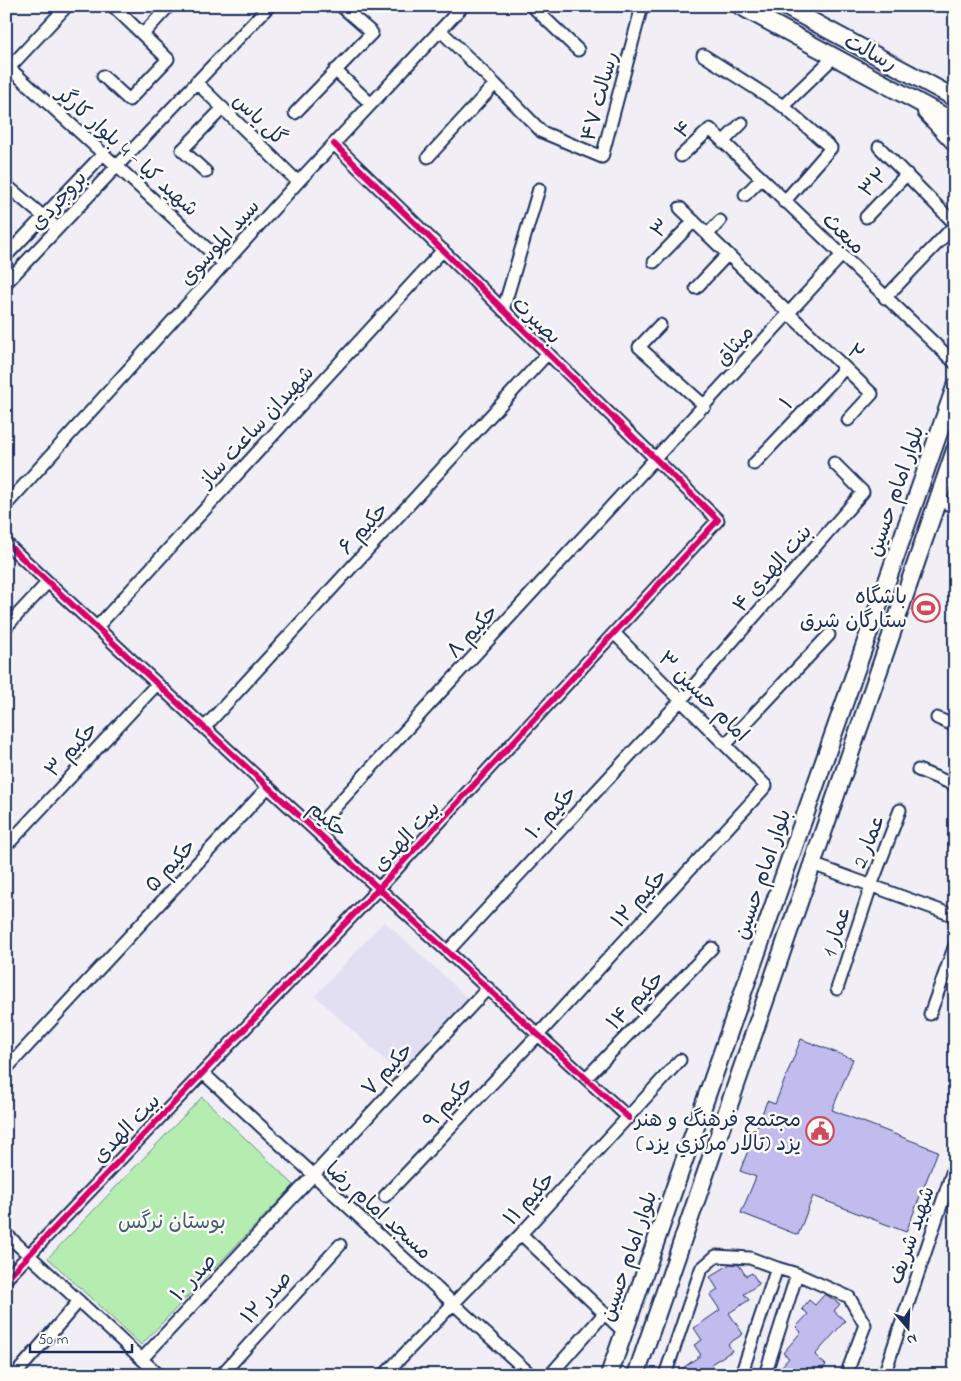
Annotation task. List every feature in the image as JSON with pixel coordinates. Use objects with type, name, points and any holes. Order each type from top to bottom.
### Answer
[{"type":"main road","name":"رسالت","points":[[740,6],[955,122]]},
{"type":"main road","name":"رسالت","points":[[784,6],[955,98]]},
{"type":"main road","points":[[914,100],[955,143]]},
{"type":"main road","name":"بلوار امام حسین","points":[[609,1375],[955,386]]},
{"type":"main road","name":"بلوار امام حسین","points":[[636,1375],[955,450]]},
{"type":"main road","points":[[878,607],[898,614]]},
{"type":"main road","points":[[624,1332],[648,1341]]},
{"type":"street","points":[[8,66],[68,6]]},
{"type":"street","points":[[103,76],[129,100],[168,59],[113,6]]},
{"type":"street","points":[[143,34],[169,6]]},
{"type":"street","name":"بروجردی","points":[[6,283],[268,6]]},
{"type":"street","points":[[295,113],[372,33],[341,6]]},
{"type":"street","points":[[532,6],[578,50]]},
{"type":"street","name":"رسالت ۴۷","points":[[495,84],[542,132],[602,156],[642,6]]},
{"type":"street","name":"سید الموسوی","points":[[6,505],[298,182],[440,30],[456,9]]},
{"type":"street","points":[[428,158],[495,84],[440,30]]},
{"type":"street","points":[[703,55],[783,106],[832,148],[784,202]]},
{"type":"street","points":[[783,106],[834,57]]},
{"type":"street","name":"شهید کیا - 4 بلوار کارگر","points":[[8,66],[224,264]]},
{"type":"street","points":[[336,70],[371,104]]},
{"type":"street","name":"گل یاس","points":[[196,82],[298,182]]},
{"type":"street","points":[[206,172],[182,150],[223,108]]},
{"type":"street","points":[[723,142],[742,123]]},
{"type":"street","name":"مبعث","points":[[710,129],[784,202],[955,363]]},
{"type":"street","name":"۴","points":[[681,156],[710,129]]},
{"type":"street","name":"بصیرت","points":[[334,144],[718,520]]},
{"type":"street","points":[[879,147],[955,224],[885,298]]},
{"type":"street","name":"بروجردی","points":[[6,256],[104,153]]},
{"type":"street","name":"۳۲","points":[[866,216],[907,174]]},
{"type":"street","points":[[745,195],[761,179]]},
{"type":"street","points":[[6,185],[57,228]]},
{"type":"street","points":[[504,310],[539,189]]},
{"type":"street","name":"۲","points":[[680,208],[872,394],[848,420]]},
{"type":"street","name":"۳","points":[[654,262],[694,220]]},
{"type":"street","points":[[708,234],[720,221]]},
{"type":"street","name":"شهیدان ساعت ساز","points":[[97,627],[443,250]]},
{"type":"street","points":[[696,288],[728,254]]},
{"type":"street","name":"میثاق","points":[[656,459],[841,256]]},
{"type":"street","points":[[660,325],[639,347],[705,406]]},
{"type":"street","name":"حکیم ۶","points":[[205,727],[548,354]]},
{"type":"street","name":"۱","points":[[754,464],[845,368]]},
{"type":"street","name":"حکیم ۸","points":[[315,829],[656,459]]},
{"type":"street","name":"بنت الهدی ۴","points":[[682,699],[863,492],[834,463]]},
{"type":"street","points":[[938,500],[955,506]]},
{"type":"street","name":"بیت الهدی","points":[[6,1279],[379,888],[718,520]]},
{"type":"street","name":"حکیم","points":[[6,543],[268,787],[629,1118]]},
{"type":"street","points":[[6,627],[48,582]]},
{"type":"street","name":"امام حسین ۳","points":[[614,633],[682,699],[766,786]]},
{"type":"street","points":[[726,744],[829,635]]},
{"type":"street","name":"حکیم ۳","points":[[12,841],[157,684]]},
{"type":"street","name":"حکیم ۱۰","points":[[448,951],[682,699]]},
{"type":"street","points":[[937,718],[955,726]]},
{"type":"street","points":[[918,770],[955,786]]},
{"type":"street","name":"حکیم ۱۲","points":[[539,1034],[766,786]]},
{"type":"street","name":"حکیم ۵","points":[[6,1069],[268,787]]},
{"type":"street","name":"عمار 2","points":[[871,886],[900,810]]},
{"type":"street","points":[[812,864],[955,916]]},
{"type":"street","name":"عمار 1","points":[[837,989],[871,886]]},
{"type":"street","points":[[930,1014],[955,945]]},
{"type":"street","name":"حکیم ۱۴","points":[[586,1078],[712,948]]},
{"type":"street","name":"حکیم ۷","points":[[313,1176],[488,988]]},
{"type":"street","name":"حکیم ۹","points":[[386,1196],[539,1034]]},
{"type":"street","name":"حکیم ۱۱","points":[[386,1374],[453,1301],[521,1234],[680,1060]]},
{"type":"street","name":"مسجد امام رضا","points":[[203,1073],[313,1176],[453,1301],[530,1375]]},
{"type":"street","name":"شهید شریف","points":[[884,1375],[955,1164]]},
{"type":"street","name":"صدر ۱۰","points":[[142,1359],[313,1176]]},
{"type":"street","points":[[6,1234],[159,1375]]},
{"type":"street","points":[[521,1234],[624,1332]]},
{"type":"street","name":"صدر ۱۲","points":[[221,1375],[340,1245]]},
{"type":"street","points":[[665,1375],[701,1269],[716,1256],[750,1258],[797,1274],[849,1297],[865,1325],[846,1375]]},
{"type":"street","points":[[741,1375],[777,1268]]},
{"type":"street","points":[[765,1375],[797,1274]]},
{"type":"street","points":[[15,1375],[79,1301]]},
{"type":"street","points":[[550,1375],[604,1314]]},
{"type":"shaded area","points":[[384,921],[470,1000],[400,1074],[315,996]]},
{"type":"green space","name":"بوستان نرگس","points":[[202,1097],[294,1185],[141,1345],[48,1258]]},
{"type":"building","name":"مجتمع فرهنگ و هنر یزد (تالار مركزي یزد)","points":[[801,1039],[853,1059],[832,1110],[938,1151],[906,1232],[813,1196],[798,1235],[741,1213],[756,1177],[740,1171],[767,1101],[775,1104]]},
{"type":"building","points":[[730,1264],[739,1265],[746,1276],[752,1273],[759,1284],[744,1294],[749,1300],[729,1313],[743,1334],[728,1344],[732,1351],[711,1364],[718,1375],[673,1375],[701,1355],[694,1345],[702,1340],[694,1328],[720,1310],[710,1295],[718,1290],[710,1277]]},
{"type":"building","points":[[825,1294],[840,1304],[834,1311],[845,1321],[815,1355],[826,1365],[817,1375],[774,1375],[789,1358],[783,1353],[801,1332],[796,1327],[808,1314],[802,1309],[809,1300],[815,1305]]},
{"type":"cycle path","points":[[6,1279],[379,888],[718,520],[334,144]]},
{"type":"cycle path","points":[[6,543],[268,787],[629,1118]]},
{"type":"place","name":"باشگاه ستارگان شرق","points":[[926,608]]},
{"type":"place","name":"مجتمع فرهنگ و هنر یزد (تالار مركزي یزد)","points":[[820,1131]]}]
